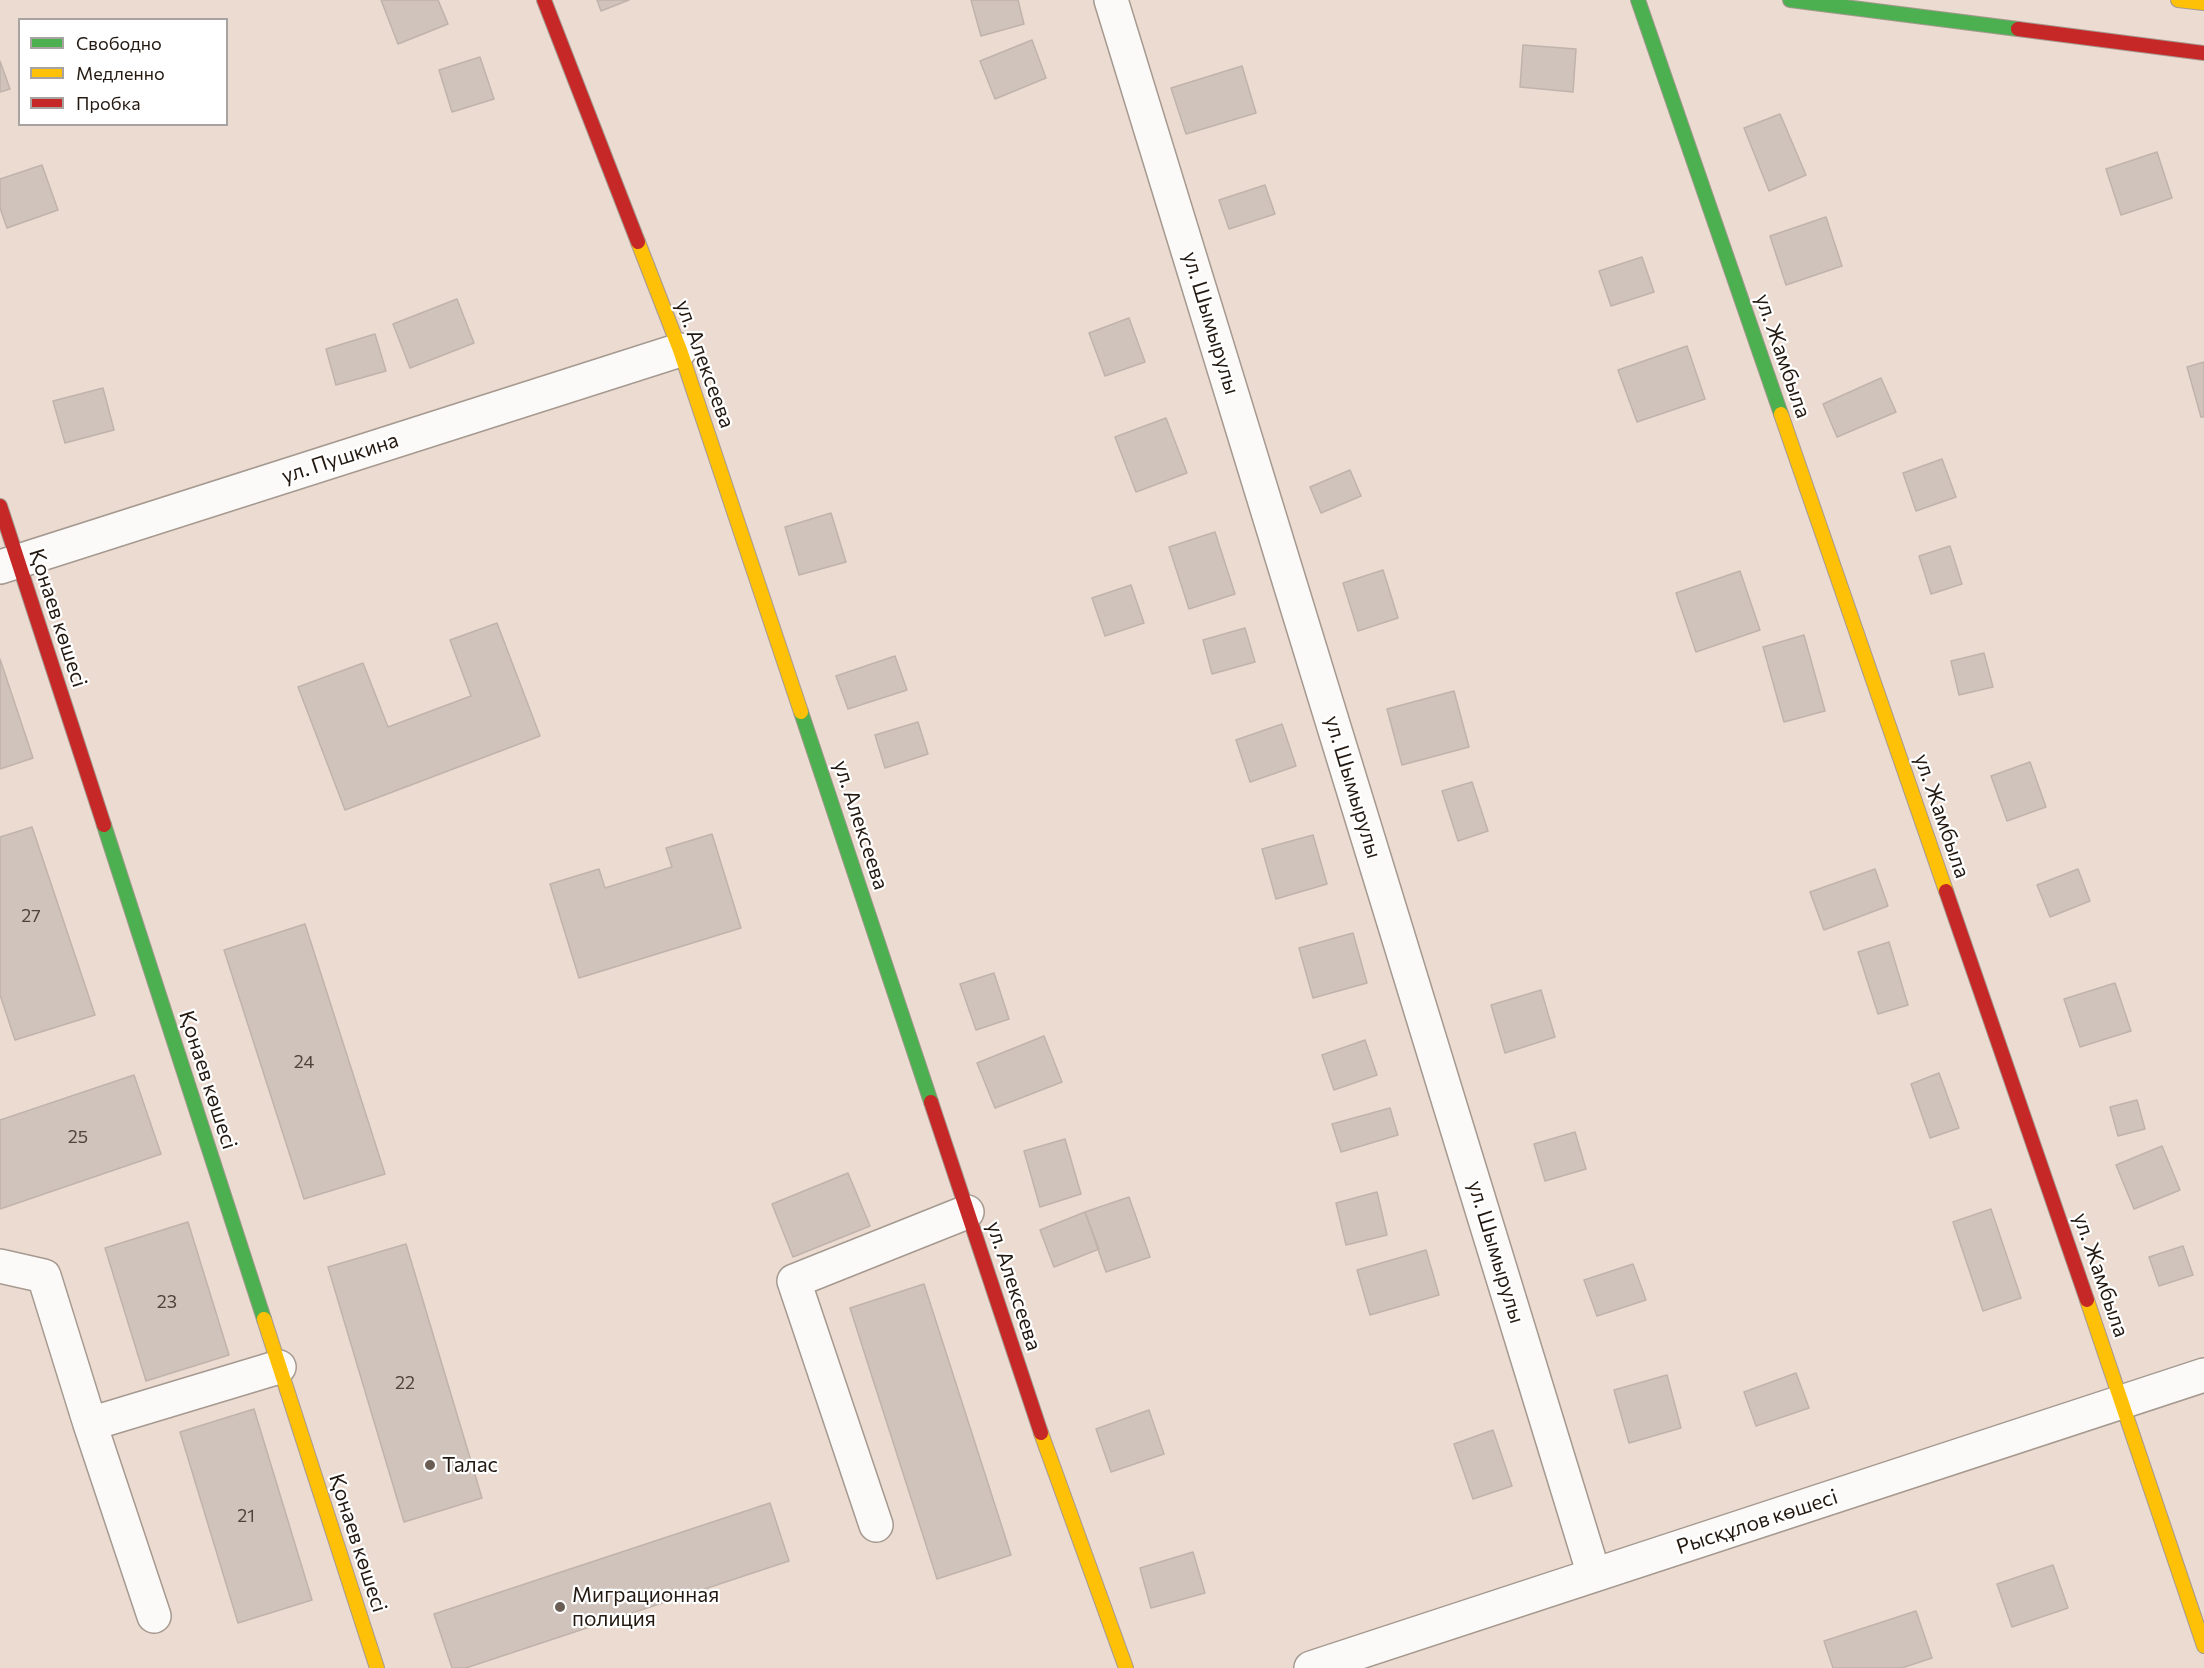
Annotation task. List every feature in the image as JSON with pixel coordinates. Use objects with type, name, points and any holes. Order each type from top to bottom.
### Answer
[{"type":"street","name":"ул. Алексеева","points":[[544,0],[680,350],[1042,1436],[1126,1668]]},
{"type":"street","name":"ул. Шымырулы","points":[[1111,0],[1594,1575]]},
{"type":"street","name":"ул. Жамбыла","points":[[1638,0],[2204,1646]]},
{"type":"street","points":[[1790,0],[2204,53]]},
{"type":"street","points":[[2178,0],[2204,3]]},
{"type":"street","name":"ул. Пушкина","points":[[9,564],[680,350]]},
{"type":"street","name":"Қонаев көшесі","points":[[0,506],[9,564],[279,1367],[377,1668]]},
{"type":"street","points":[[876,1525],[794,1281],[968,1212]]},
{"type":"street","points":[[0,1266],[44,1276],[154,1616]]},
{"type":"street","points":[[90,1424],[279,1367]]},
{"type":"street","name":"Рысқұлов көшесі","points":[[1311,1668],[1351,1662],[1594,1575],[2204,1375]]},
{"type":"building","points":[[381,0],[438,0],[448,24],[398,44]]},
{"type":"building","points":[[597,0],[629,0],[601,11]]},
{"type":"building","points":[[971,0],[1018,0],[1024,24],[981,36]]},
{"type":"building","points":[[1032,40],[1046,78],[995,99],[980,61]]},
{"type":"building","points":[[1523,45],[1576,49],[1573,92],[1520,87]]},
{"type":"building","points":[[480,57],[494,99],[452,112],[439,70]]},
{"type":"building","points":[[0,61],[10,89],[0,92]]},
{"type":"building","points":[[1242,66],[1256,113],[1186,134],[1171,88]]},
{"type":"building","points":[[1780,114],[1806,175],[1769,191],[1744,128]]},
{"type":"building","points":[[2157,152],[2172,198],[2121,215],[2106,169]]},
{"type":"building","points":[[42,165],[58,210],[7,228],[0,208],[0,179]]},
{"type":"building","points":[[1265,185],[1275,214],[1229,229],[1219,200]]},
{"type":"building","points":[[1826,217],[1842,266],[1786,285],[1770,236]]},
{"type":"building","points":[[1642,257],[1654,292],[1611,306],[1599,271]]},
{"type":"building","points":[[457,299],[474,343],[410,368],[393,324]]},
{"type":"building","points":[[1129,318],[1145,362],[1105,376],[1089,333]]},
{"type":"building","points":[[375,334],[386,371],[336,385],[326,349]]},
{"type":"building","points":[[1687,346],[1705,399],[1637,422],[1618,370]]},
{"type":"building","points":[[2204,362],[2204,417],[2201,417],[2187,367]]},
{"type":"building","points":[[1881,378],[1896,412],[1837,437],[1823,404]]},
{"type":"building","points":[[103,388],[114,430],[65,443],[53,401]]},
{"type":"building","points":[[1166,418],[1187,473],[1136,492],[1115,437]]},
{"type":"building","points":[[1942,459],[1956,497],[1916,511],[1903,473]]},
{"type":"building","points":[[1350,470],[1361,496],[1321,513],[1310,487]]},
{"type":"building","points":[[831,513],[846,562],[799,575],[785,527]]},
{"type":"building","points":[[1215,532],[1235,594],[1189,609],[1169,547]]},
{"type":"building","points":[[1950,546],[1962,584],[1931,594],[1919,556]]},
{"type":"building","points":[[1383,570],[1398,618],[1358,631],[1343,583]]},
{"type":"building","points":[[1740,571],[1760,630],[1696,652],[1676,593]]},
{"type":"building","points":[[1131,585],[1144,623],[1105,636],[1092,598]]},
{"type":"building","points":[[497,623],[540,736],[345,810],[298,687],[363,663],[388,727],[471,696],[450,640]]},
{"type":"building","points":[[1245,628],[1255,662],[1212,674],[1203,640]]},
{"type":"building","points":[[1804,635],[1825,711],[1784,722],[1763,647]]},
{"type":"building","points":[[1984,653],[1993,687],[1959,695],[1951,661]]},
{"type":"building","points":[[895,656],[907,690],[848,709],[836,676]]},
{"type":"building","points":[[0,659],[33,758],[0,769]]},
{"type":"building","points":[[1454,691],[1469,747],[1402,765],[1387,709]]},
{"type":"building","points":[[918,722],[928,754],[885,768],[875,735]]},
{"type":"building","points":[[1282,724],[1296,766],[1250,782],[1236,740]]},
{"type":"building","points":[[2030,762],[2046,807],[2007,821],[1991,776]]},
{"type":"building","points":[[1472,782],[1488,831],[1458,841],[1442,791]]},
{"type":"building","points":[[32,827],[95,1015],[15,1040],[0,995],[0,837]]},
{"type":"building","points":[[712,834],[741,928],[579,978],[550,884],[599,869],[605,888],[672,867],[666,848]]},
{"type":"building","points":[[1313,835],[1327,884],[1276,899],[1262,849]]},
{"type":"building","points":[[1875,869],[1888,906],[1824,930],[1810,892]]},
{"type":"building","points":[[2078,869],[2090,901],[2050,917],[2037,885]]},
{"type":"building","points":[[305,924],[385,1174],[304,1199],[224,950]]},
{"type":"building","points":[[1353,933],[1367,983],[1313,998],[1299,948]]},
{"type":"building","points":[[1889,942],[1908,1005],[1878,1014],[1858,952]]},
{"type":"building","points":[[994,973],[1009,1019],[976,1030],[960,984]]},
{"type":"building","points":[[2115,983],[2131,1031],[2080,1047],[2064,999]]},
{"type":"building","points":[[1541,990],[1555,1037],[1505,1053],[1491,1005]]},
{"type":"building","points":[[1044,1036],[1062,1082],[995,1108],[977,1063]]},
{"type":"building","points":[[1365,1040],[1377,1075],[1334,1090],[1322,1055]]},
{"type":"building","points":[[1939,1073],[1959,1128],[1930,1138],[1911,1084]]},
{"type":"building","points":[[134,1075],[161,1154],[0,1209],[0,1120]]},
{"type":"building","points":[[2137,1100],[2145,1129],[2118,1136],[2110,1107]]},
{"type":"building","points":[[1390,1108],[1398,1135],[1341,1152],[1332,1124]]},
{"type":"building","points":[[1575,1132],[1586,1169],[1545,1181],[1534,1144]]},
{"type":"building","points":[[1065,1139],[1081,1194],[1040,1207],[1024,1151]]},
{"type":"building","points":[[2162,1146],[2180,1190],[2134,1209],[2116,1165]]},
{"type":"building","points":[[848,1173],[870,1226],[793,1257],[772,1204]]},
{"type":"building","points":[[1377,1192],[1387,1235],[1346,1245],[1336,1203]]},
{"type":"building","points":[[1129,1197],[1150,1257],[1106,1272],[1085,1212]]},
{"type":"building","points":[[1991,1209],[2021,1298],[1983,1311],[1953,1222]]},
{"type":"building","points":[[1085,1212],[1099,1249],[1054,1267],[1040,1230]]},
{"type":"building","points":[[188,1222],[229,1355],[146,1381],[105,1248]]},
{"type":"building","points":[[406,1244],[482,1498],[404,1522],[328,1267]]},
{"type":"building","points":[[2183,1246],[2193,1275],[2159,1286],[2149,1257]]},
{"type":"building","points":[[1426,1250],[1439,1295],[1370,1315],[1357,1270]]},
{"type":"building","points":[[1633,1264],[1646,1300],[1597,1316],[1584,1280]]},
{"type":"building","points":[[924,1284],[1011,1555],[937,1579],[850,1308]]},
{"type":"building","points":[[1796,1373],[1809,1408],[1756,1426],[1744,1392]]},
{"type":"building","points":[[1667,1375],[1681,1428],[1629,1443],[1614,1390]]},
{"type":"building","points":[[254,1409],[312,1600],[238,1623],[180,1432]]},
{"type":"building","points":[[1149,1410],[1164,1454],[1111,1472],[1096,1429]]},
{"type":"building","points":[[1493,1430],[1512,1486],[1473,1499],[1454,1444]]},
{"type":"building","points":[[770,1503],[789,1561],[466,1668],[452,1668],[434,1614]]},
{"type":"building","points":[[1193,1552],[1205,1593],[1151,1608],[1140,1568]]},
{"type":"building","points":[[2053,1565],[2068,1608],[2012,1627],[1997,1584]]},
{"type":"building","points":[[1916,1611],[1932,1658],[1902,1668],[1833,1668],[1824,1641]]},
{"type":"traffic: fast","points":[[1638,0],[1781,414]]},
{"type":"traffic: fast","points":[[1790,0],[2018,29]]},
{"type":"traffic: fast","points":[[801,712],[931,1102]]},
{"type":"traffic: fast","points":[[104,825],[264,1319]]},
{"type":"traffic: slow","points":[[2178,0],[2204,3]]},
{"type":"traffic: slow","points":[[638,242],[680,350],[801,712]]},
{"type":"traffic: slow","points":[[1781,414],[1946,891]]},
{"type":"traffic: slow","points":[[2087,1300],[2204,1646]]},
{"type":"traffic: slow","points":[[264,1319],[377,1668]]},
{"type":"traffic: slow","points":[[1041,1433],[1126,1668]]},
{"type":"traffic: jam","points":[[544,0],[638,242]]},
{"type":"traffic: jam","points":[[2018,29],[2204,53]]},
{"type":"traffic: jam","points":[[0,506],[104,825]]},
{"type":"traffic: jam","points":[[1946,891],[2087,1300]]},
{"type":"traffic: jam","points":[[931,1102],[1041,1433]]},
{"type":"place","name":"Талас","points":[[430,1465]]},
{"type":"place","name":"Миграционная полиция","points":[[560,1607]]}]
